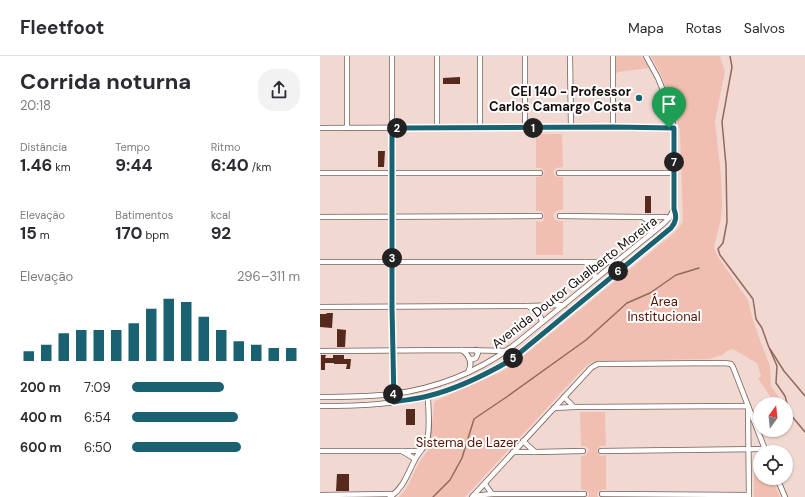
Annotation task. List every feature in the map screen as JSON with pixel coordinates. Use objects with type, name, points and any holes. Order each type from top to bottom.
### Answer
[{"type":"street","points":[[347,56],[347,128]]},
{"type":"street","points":[[392,56],[392,307],[394,402]]},
{"type":"street","points":[[437,56],[437,128]]},
{"type":"street","points":[[480,56],[480,128]]},
{"type":"street","points":[[525,56],[526,128]]},
{"type":"street","points":[[570,56],[571,128]]},
{"type":"street","points":[[613,127],[614,56]]},
{"type":"street","points":[[560,216],[664,217],[673,214],[674,128],[668,103],[658,78],[646,56]]},
{"type":"street","points":[[320,128],[674,128]]},
{"type":"street","points":[[559,173],[674,172]]},
{"type":"street","points":[[320,173],[540,173]]},
{"type":"street","name":"Avenida Doutor Gualberto Moreira","points":[[320,406],[367,405],[428,396],[459,386],[488,373],[511,360],[671,228],[675,223],[673,214]]},
{"type":"street","name":"Avenida Doutor Gualberto Moreira","points":[[320,397],[364,397],[393,394],[434,386],[487,363],[506,351],[564,305],[663,224],[673,214]]},
{"type":"street","points":[[320,217],[540,216]]},
{"type":"street","points":[[644,217],[650,223],[651,234]]},
{"type":"street","points":[[320,262],[616,262]]},
{"type":"street","points":[[585,262],[593,269],[595,279]]},
{"type":"street","points":[[320,307],[564,305]]},
{"type":"street","points":[[528,306],[538,313],[542,322]]},
{"type":"street","points":[[462,350],[467,353],[470,359],[471,365],[468,372]]},
{"type":"street","points":[[470,359],[476,358],[478,353],[476,350]]},
{"type":"street","points":[[320,351],[506,351]]},
{"type":"street","points":[[472,496],[485,484],[564,397],[594,366],[598,364],[730,364],[733,367],[764,445]]},
{"type":"street","points":[[320,494],[364,494],[392,496],[403,484],[415,459],[426,443],[429,433],[428,396]]},
{"type":"street","points":[[564,397],[574,408]]},
{"type":"street","points":[[554,408],[748,406]]},
{"type":"street","points":[[602,494],[750,496],[748,406]]},
{"type":"street","points":[[523,441],[535,452]]},
{"type":"street","points":[[601,451],[753,450]]},
{"type":"street","points":[[320,451],[420,451]]},
{"type":"street","points":[[402,451],[415,459]]},
{"type":"street","points":[[513,452],[583,451]]},
{"type":"street","points":[[485,484],[492,494]]},
{"type":"street","points":[[780,485],[785,497]]},
{"type":"street","points":[[364,494],[370,497]]},
{"type":"street","points":[[472,496],[492,494],[584,494]]},
{"type":"green space","points":[[616,56],[642,56],[649,68],[618,72],[616,74]]},
{"type":"green space","points":[[651,56],[720,56],[725,72],[715,121],[721,176],[722,206],[721,219],[714,247],[718,257],[748,300],[752,317],[770,366],[771,386],[779,397],[770,397],[758,378],[761,376],[757,363],[733,349],[722,355],[709,359],[594,362],[583,369],[465,497],[399,497],[405,490],[420,461],[430,447],[435,401],[501,372],[516,362],[667,239],[683,222],[680,130],[661,75]]},
{"type":"green space","points":[[536,134],[562,134],[563,167],[556,168],[554,170],[554,174],[556,176],[563,177],[563,210],[556,211],[554,213],[554,218],[559,221],[563,221],[563,255],[536,255],[536,221],[542,222],[544,220],[544,214],[541,211],[536,211],[536,177],[543,176],[545,172],[540,168],[536,168]]},
{"type":"green space","points":[[580,412],[605,412],[606,446],[600,446],[597,450],[598,454],[601,456],[606,455],[606,490],[603,489],[598,492],[598,497],[588,497],[588,492],[584,489],[581,490],[581,456],[586,455],[589,450],[585,446],[581,446]]},
{"type":"green space","points":[[754,485],[775,485],[780,497],[754,497]]},
{"type":"building","points":[[460,77],[460,84],[443,84],[443,78]]},
{"type":"building","points":[[378,151],[385,151],[384,167],[378,167]]},
{"type":"building","points":[[645,196],[651,196],[651,213],[645,213]]},
{"type":"building","points":[[333,313],[332,328],[320,327],[320,314]]},
{"type":"building","points":[[337,329],[346,330],[345,347],[337,347]]},
{"type":"building","points":[[321,355],[326,355],[325,358],[333,358],[333,355],[344,355],[344,359],[351,359],[350,369],[346,369],[347,364],[325,363],[325,370],[321,370]]},
{"type":"building","points":[[406,409],[415,409],[415,425],[406,425]]},
{"type":"building","points":[[337,474],[349,474],[349,491],[336,491]]},
{"type":"waterway","points":[[730,56],[732,67],[722,122],[726,165],[727,222],[723,243],[718,249],[720,255],[753,299],[756,319],[762,328],[777,366],[776,383],[785,396],[790,414],[805,432]]},
{"type":"waterway","points":[[433,497],[450,480],[462,458],[474,419],[586,340],[627,303],[650,293],[676,275],[699,268]]},
{"type":"waterway","points":[[770,349],[784,371],[805,396]]},
{"type":"place","name":"CEI 140 - Professor Carlos Camargo Costa","points":[[639,98]]},
{"type":"route","points":[[392,128],[669,128],[674,128],[674,209],[676,213],[676,221],[671,228],[511,360],[488,373],[459,386],[428,396],[394,402],[392,307],[392,128]]},
{"type":"park label","name":"Área Institucional","points":[[664,308]]},
{"type":"park label","name":"Sistema de Lazer","points":[[467,442]]}]
